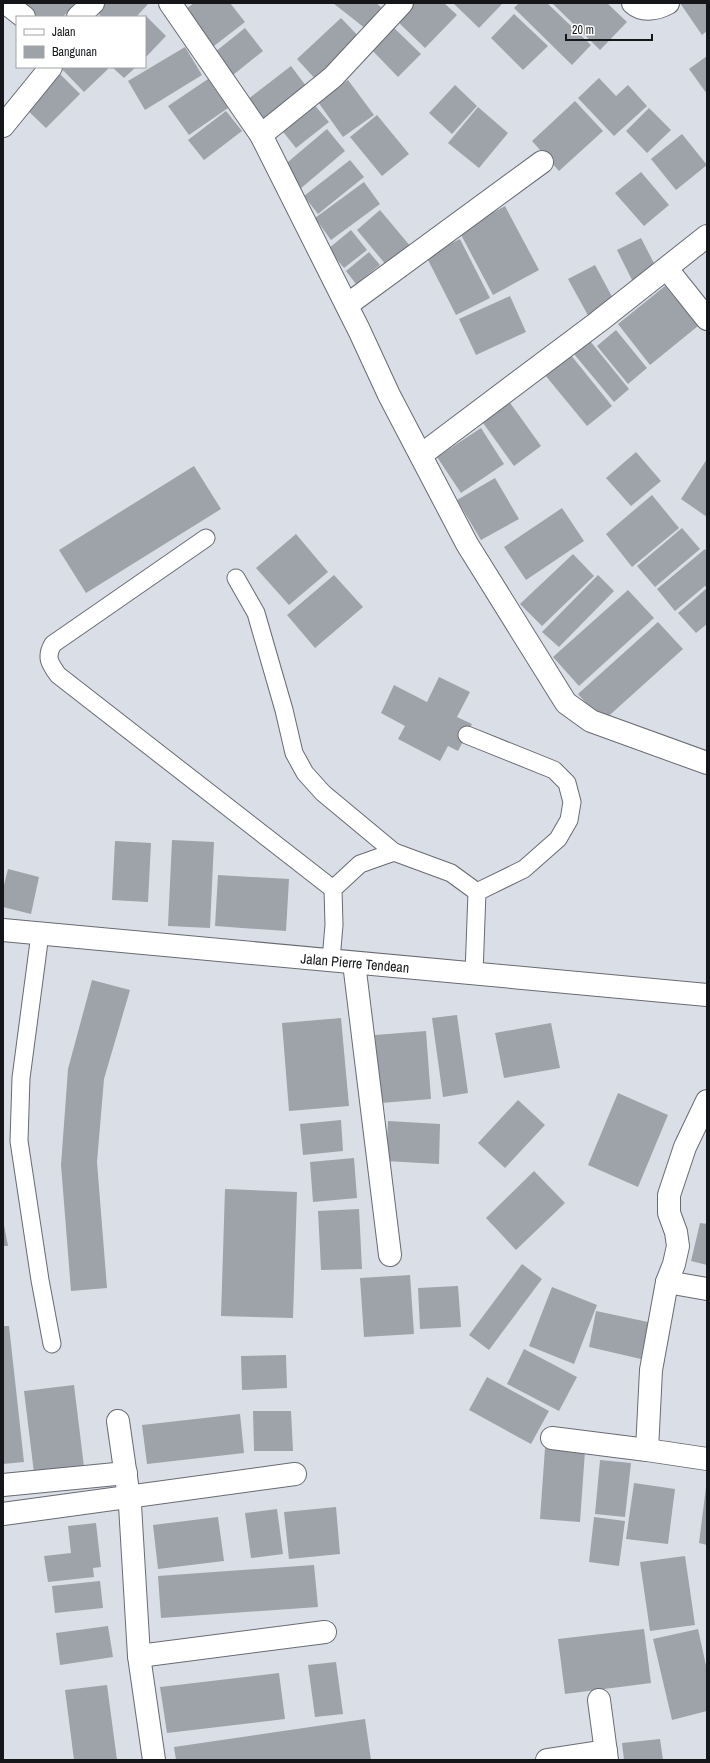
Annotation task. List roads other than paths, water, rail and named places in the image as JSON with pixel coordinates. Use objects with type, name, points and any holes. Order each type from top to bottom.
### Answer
[{"type":"street","points":[[6,3],[23,16]]},
{"type":"street","points":[[79,16],[93,3]]},
{"type":"street","points":[[170,3],[261,135],[347,305],[389,395],[467,544],[566,703],[591,721],[707,763]]},
{"type":"street","points":[[261,135],[333,76],[402,3]]},
{"type":"street","points":[[633,3],[636,6],[653,10],[668,3]]},
{"type":"street","points":[[3,126],[50,68]]},
{"type":"street","points":[[347,305],[542,162]]},
{"type":"street","points":[[421,455],[707,236]]},
{"type":"street","points":[[667,268],[707,319]]},
{"type":"street","name":"Jalan Pierre Tendean","points":[[3,930],[707,995]]},
{"type":"street","points":[[354,963],[390,1255]]},
{"type":"street","points":[[647,1450],[651,1370],[667,1282],[674,1264],[678,1246],[676,1232],[669,1213],[669,1195],[685,1147],[707,1101]]},
{"type":"street","points":[[667,1282],[707,1289]]},
{"type":"street","points":[[118,1421],[126,1473],[139,1656],[154,1760]]},
{"type":"street","points":[[552,1438],[707,1459]]},
{"type":"street","points":[[3,1485],[126,1473]]},
{"type":"street","points":[[3,1514],[295,1474]]},
{"type":"street","points":[[139,1656],[325,1632]]},
{"type":"street","points":[[547,1760],[607,1755],[598,1700]]},
{"type":"lane","points":[[206,538],[53,644],[49,650],[49,664],[58,675],[333,889]]},
{"type":"lane","points":[[236,578],[256,613],[282,703],[294,753],[305,773],[322,793],[394,852],[451,873],[477,892]]},
{"type":"lane","points":[[467,735],[554,770],[568,783],[572,802],[569,820],[558,839],[524,869],[477,892]]},
{"type":"lane","points":[[331,960],[334,925],[333,889],[360,864],[394,852]]},
{"type":"lane","points":[[474,974],[477,892]]},
{"type":"lane","points":[[40,934],[21,1078],[19,1140],[40,1280],[52,1344]]}]
